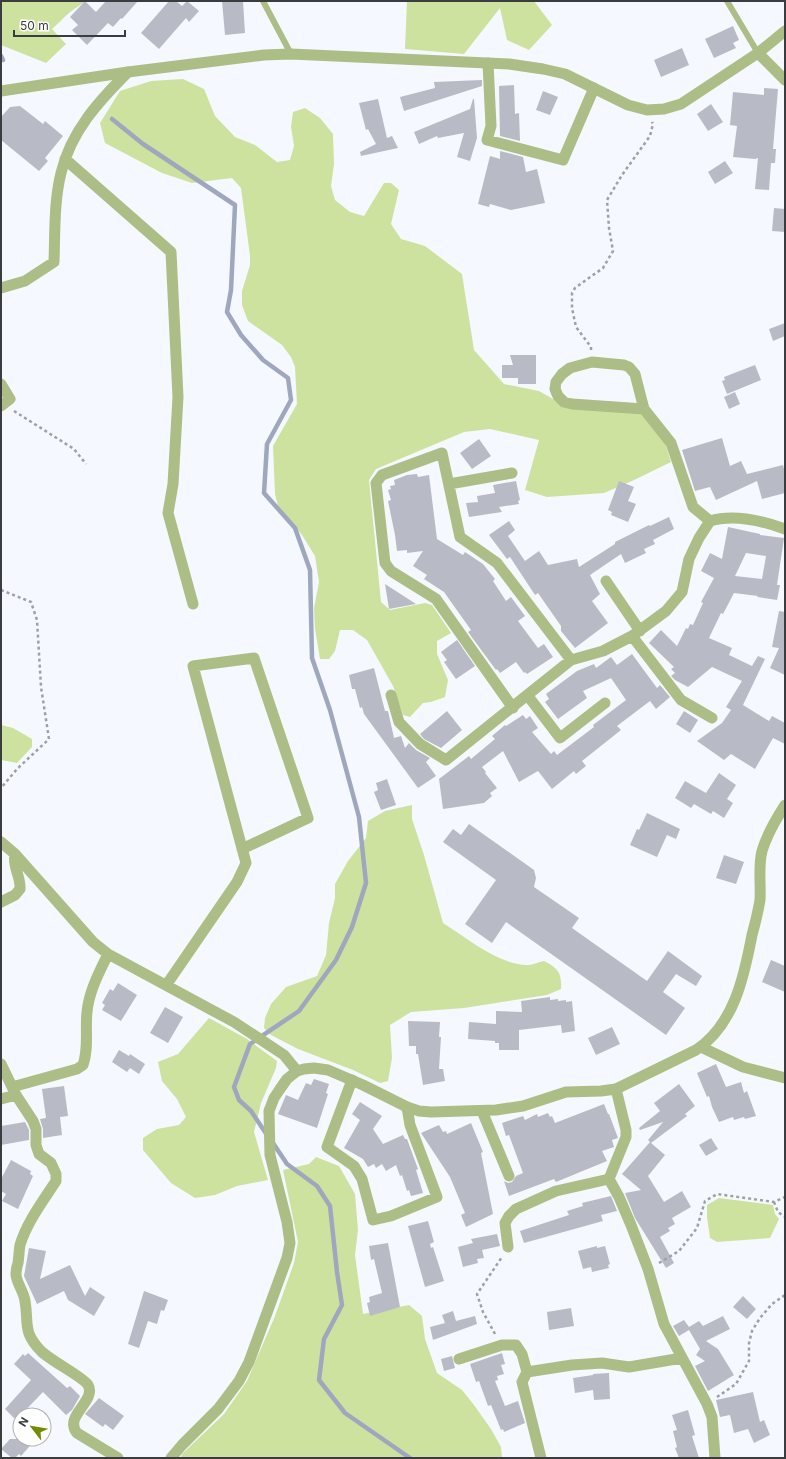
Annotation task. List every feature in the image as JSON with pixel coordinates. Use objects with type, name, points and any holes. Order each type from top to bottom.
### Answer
[{"type":"street","points":[[1,91],[128,72],[264,55],[291,54],[509,64],[544,69],[565,74],[628,105],[647,110],[664,109],[681,104],[758,53],[785,31]]},
{"type":"street","points":[[758,53],[785,80]]},
{"type":"street","points":[[488,63],[491,126],[487,140],[564,160],[594,88]]},
{"type":"street","points":[[1,288],[25,281],[54,262],[57,195],[65,159],[77,133],[90,113],[128,72]]},
{"type":"street","points":[[65,159],[170,252],[178,397],[173,484],[168,513],[193,604]]},
{"type":"street","points":[[644,408],[572,404],[564,402],[558,396],[555,389],[556,382],[562,374],[570,368],[592,362],[629,367],[635,374],[644,408],[671,443],[693,507],[710,521]]},
{"type":"street","points":[[1,384],[10,399],[5,407]]},
{"type":"street","points":[[513,708],[436,599],[391,571],[385,563],[376,483],[382,475],[442,453],[460,537],[497,563],[571,660]]},
{"type":"street","points":[[449,484],[512,474]]},
{"type":"street","points":[[391,696],[399,722],[420,744],[446,760],[528,696],[571,660],[604,651],[636,634],[666,611],[682,592],[690,559],[710,521],[730,517],[774,525],[785,529]]},
{"type":"street","points":[[606,581],[636,634],[682,700],[712,718]]},
{"type":"street","points":[[167,984],[237,882],[246,863],[242,849],[193,666],[254,658],[308,818],[242,849]]},
{"type":"street","points":[[528,696],[560,738],[605,703]]},
{"type":"street","points":[[171,1458],[218,1409],[239,1381],[251,1356],[287,1258],[290,1243],[287,1222],[270,1155],[269,1111],[274,1098],[287,1079],[297,1071],[304,1069],[328,1070],[407,1107],[431,1112],[482,1111],[523,1106],[566,1092],[616,1089],[680,1059],[701,1047],[717,1031],[729,1012],[746,967],[760,900],[762,852],[773,824],[785,805]]},
{"type":"street","points":[[1,842],[15,854],[93,942],[108,954],[167,984],[234,1022],[284,1055],[297,1071]]},
{"type":"street","points":[[1,902],[14,895],[20,889],[20,881],[13,862],[15,854]]},
{"type":"street","points":[[1,1099],[14,1091],[77,1069],[83,1065],[86,1057],[89,996],[96,977],[108,954]]},
{"type":"street","points":[[701,1047],[743,1067],[785,1078]]},
{"type":"street","points":[[1,1064],[14,1091],[33,1121],[36,1129],[36,1145],[39,1154],[51,1163],[56,1174],[56,1181],[26,1230],[20,1246],[16,1275],[25,1300],[27,1329],[30,1338],[41,1351],[52,1360],[87,1382],[90,1389],[89,1395],[73,1422],[73,1428],[77,1433],[118,1458]]},
{"type":"street","points":[[352,1080],[327,1147],[354,1166],[362,1179],[373,1220],[391,1216],[437,1197],[410,1125],[407,1107]]},
{"type":"street","points":[[609,1179],[626,1137],[626,1130],[616,1089]]},
{"type":"street","points":[[482,1111],[509,1176]]},
{"type":"street","points":[[508,1247],[505,1223],[516,1209],[556,1190],[609,1179]]},
{"type":"street","points":[[609,1179],[631,1224],[648,1269],[664,1324],[707,1404],[712,1417],[715,1458]]},
{"type":"street","points":[[460,1359],[502,1345],[516,1345],[522,1354],[528,1372],[522,1382],[541,1458]]},
{"type":"street","points":[[528,1372],[572,1365],[602,1363],[629,1368],[682,1358]]},
{"type":"lane","points":[[263,1],[291,54]]},
{"type":"lane","points":[[727,1],[758,53]]},
{"type":"path","points":[[592,362],[591,347],[576,327],[572,308],[572,293],[576,288],[603,268],[613,252],[608,228],[607,200],[622,175],[650,136],[653,124],[647,110]]},
{"type":"path","points":[[5,407],[74,450],[86,464]]},
{"type":"path","points":[[1,590],[31,602],[37,620],[42,687],[49,739],[17,769],[1,788]]},
{"type":"path","points":[[648,1269],[679,1251],[697,1228],[705,1201],[717,1194],[774,1202],[785,1197]]},
{"type":"path","points":[[774,1202],[778,1212],[785,1217]]},
{"type":"path","points":[[502,1345],[489,1325],[477,1294],[508,1247]]},
{"type":"path","points":[[707,1404],[736,1384],[749,1361],[749,1343],[752,1331],[760,1318],[772,1304],[785,1295]]},
{"type":"green space","points":[[1,1],[86,1],[70,12],[52,29],[66,44],[46,63],[1,45]]},
{"type":"green space","points":[[407,1],[534,1],[552,25],[529,50],[507,40],[500,8],[464,54],[405,49]]},
{"type":"green space","points":[[183,79],[204,89],[215,116],[235,137],[255,145],[277,162],[290,160],[294,146],[291,127],[293,112],[305,108],[320,118],[333,134],[334,164],[331,186],[335,200],[350,212],[364,216],[384,183],[391,183],[399,190],[391,224],[401,239],[425,246],[462,274],[474,350],[504,384],[539,391],[567,407],[641,408],[665,443],[671,462],[604,493],[547,497],[525,490],[539,440],[490,429],[464,432],[376,469],[369,480],[381,602],[390,610],[425,603],[432,605],[451,633],[437,641],[437,654],[448,680],[445,697],[423,703],[410,717],[403,715],[393,686],[367,640],[353,630],[340,630],[335,651],[329,659],[320,659],[315,629],[314,608],[319,582],[315,556],[302,535],[278,506],[275,494],[273,446],[297,404],[295,367],[291,357],[282,345],[248,321],[242,305],[242,291],[250,265],[250,256],[241,188],[232,178],[192,183],[162,173],[105,143],[100,123],[120,91],[151,81]]},
{"type":"green space","points":[[1,725],[13,728],[32,739],[32,747],[17,763],[1,760]]},
{"type":"green space","points":[[412,805],[412,819],[424,855],[443,923],[482,949],[503,960],[525,965],[544,961],[556,969],[560,975],[561,989],[547,995],[464,1008],[411,1012],[390,1025],[392,1058],[388,1081],[380,1083],[353,1070],[298,1049],[271,1035],[264,1028],[265,1018],[271,1004],[286,987],[317,976],[326,955],[329,923],[335,898],[335,884],[348,861],[366,838],[368,821],[385,811]]},
{"type":"green space","points":[[209,1018],[247,1039],[277,1061],[276,1068],[261,1103],[254,1132],[268,1180],[237,1186],[215,1195],[195,1198],[171,1183],[143,1150],[143,1138],[157,1129],[179,1125],[186,1117],[177,1099],[162,1081],[158,1062],[178,1054]]},
{"type":"green space","points":[[316,1157],[339,1166],[355,1194],[358,1230],[355,1255],[363,1314],[409,1305],[422,1316],[425,1339],[437,1373],[462,1390],[474,1405],[491,1429],[501,1447],[502,1458],[181,1458],[182,1454],[224,1414],[247,1381],[275,1316],[294,1263],[298,1242],[283,1170],[309,1164]]},
{"type":"green space","points":[[719,1198],[773,1205],[775,1214],[779,1219],[770,1238],[717,1242],[710,1238],[707,1205]]},
{"type":"building","points":[[85,1],[96,12],[106,1],[138,1],[113,27],[108,23],[87,45],[72,30],[78,25],[70,17]]},
{"type":"building","points":[[169,1],[176,1],[182,6],[187,1],[199,11],[189,22],[186,18],[159,49],[141,33]]},
{"type":"building","points":[[222,1],[243,1],[245,33],[225,35]]},
{"type":"building","points":[[733,26],[739,40],[733,43],[736,48],[714,58],[705,39]]},
{"type":"building","points":[[682,48],[689,65],[661,77],[654,60]]},
{"type":"building","points":[[482,80],[482,86],[404,111],[400,97],[435,88],[434,82]]},
{"type":"building","points":[[514,85],[515,114],[519,113],[520,141],[500,136],[499,86]]},
{"type":"building","points":[[764,88],[778,89],[773,149],[776,149],[775,163],[771,163],[769,190],[755,189],[758,158],[733,157],[737,126],[730,125],[733,92],[764,95]]},
{"type":"building","points":[[543,91],[558,97],[550,115],[536,110]]},
{"type":"building","points":[[378,99],[387,138],[392,136],[398,148],[361,156],[360,152],[376,144],[368,129],[366,130],[359,103]]},
{"type":"building","points":[[473,99],[477,138],[470,161],[457,157],[464,133],[438,138],[437,136],[419,144],[414,132],[470,109]]},
{"type":"building","points":[[711,104],[723,122],[708,131],[697,114]]},
{"type":"building","points":[[20,106],[43,124],[45,121],[63,136],[45,158],[48,161],[39,171],[1,140],[1,117],[10,107]]},
{"type":"building","points":[[500,151],[523,157],[526,172],[537,169],[545,203],[511,210],[490,204],[489,207],[478,204],[490,156],[500,159]]},
{"type":"building","points":[[725,161],[733,173],[715,184],[708,172]]},
{"type":"building","points":[[774,208],[785,209],[785,232],[772,231]]},
{"type":"building","points":[[785,323],[785,336],[773,341],[769,329]]},
{"type":"building","points":[[510,355],[536,355],[536,384],[518,384],[518,378],[502,378],[502,365],[513,365]]},
{"type":"building","points":[[755,365],[761,380],[727,394],[722,381],[725,380],[724,377]]},
{"type":"building","points":[[735,392],[740,404],[729,409],[724,397]]},
{"type":"building","points":[[722,438],[730,466],[741,461],[747,474],[783,465],[785,473],[785,493],[762,499],[757,481],[716,500],[710,487],[695,491],[682,450]]},
{"type":"building","points":[[479,439],[491,456],[472,469],[460,453]]},
{"type":"building","points":[[417,474],[418,477],[429,475],[437,539],[463,555],[465,552],[483,564],[495,579],[493,581],[506,601],[511,597],[525,616],[518,621],[538,648],[544,644],[553,657],[527,674],[525,672],[524,673],[516,662],[500,673],[497,669],[496,670],[468,632],[471,630],[444,592],[424,579],[427,575],[413,566],[423,551],[407,553],[407,550],[397,551],[388,501],[391,500],[388,490],[391,489],[390,486],[395,485],[394,480],[407,475]]},
{"type":"building","points":[[516,481],[520,500],[518,501],[519,504],[499,507],[502,512],[469,517],[466,503],[478,502],[477,496],[495,493],[493,485]]},
{"type":"building","points":[[619,481],[634,487],[628,501],[636,504],[628,522],[611,515],[612,512],[608,510]]},
{"type":"building","points":[[669,517],[674,529],[653,540],[655,544],[644,549],[646,553],[625,563],[621,554],[590,575],[600,594],[592,601],[608,623],[575,648],[561,631],[561,626],[538,593],[535,595],[510,557],[507,559],[489,535],[509,521],[515,530],[508,536],[525,561],[539,551],[548,565],[577,559],[579,567],[615,544],[615,542]]},
{"type":"building","points":[[728,527],[760,535],[784,538],[777,585],[780,585],[777,600],[734,593],[723,614],[721,613],[709,638],[732,648],[729,655],[752,666],[758,656],[765,659],[743,705],[769,721],[772,716],[785,723],[785,744],[773,738],[755,769],[731,754],[724,760],[697,741],[722,723],[731,710],[726,707],[742,681],[712,667],[688,687],[671,676],[675,673],[671,669],[674,667],[649,643],[661,630],[677,646],[686,628],[688,629],[690,624],[693,625],[703,603],[701,602],[714,578],[701,571],[710,553],[722,559]],"holes":[[[746,553],[766,556],[762,579],[735,576]]]},
{"type":"building","points":[[385,584],[416,604],[389,609]]},
{"type":"building","points":[[779,611],[785,612],[785,675],[770,668],[779,648],[772,647]]},
{"type":"building","points":[[457,640],[475,666],[456,679],[444,662],[447,660],[441,652]]},
{"type":"building","points":[[632,654],[657,688],[660,685],[670,697],[656,709],[650,701],[617,726],[621,730],[582,761],[586,766],[576,774],[574,771],[552,789],[538,771],[519,782],[503,751],[482,767],[497,788],[490,793],[492,796],[484,803],[443,809],[439,779],[469,756],[471,759],[495,739],[492,736],[505,725],[506,726],[523,715],[526,719],[530,716],[538,728],[532,732],[551,754],[554,751],[557,755],[594,727],[593,725],[626,700],[611,678],[583,691],[587,698],[558,719],[545,702],[549,699],[546,694],[577,671],[594,664],[596,668],[611,657],[617,665]]},
{"type":"building","points":[[374,668],[385,711],[388,711],[394,738],[401,736],[405,748],[409,743],[416,750],[430,758],[426,762],[436,776],[418,788],[364,714],[362,707],[360,708],[355,689],[352,689],[349,675]]},
{"type":"building","points":[[447,711],[462,730],[441,748],[424,739],[420,734]]},
{"type":"building","points":[[684,711],[698,720],[690,733],[676,724]]},
{"type":"building","points":[[719,773],[736,785],[727,799],[733,803],[724,818],[713,811],[711,814],[694,804],[691,808],[675,798],[685,781],[706,793]]},
{"type":"building","points":[[387,779],[396,805],[381,810],[374,792],[378,790],[376,783]]},
{"type":"building","points":[[647,813],[680,829],[676,839],[667,835],[657,857],[630,845],[637,829],[639,830]]},
{"type":"building","points":[[469,824],[534,870],[536,878],[534,887],[579,918],[572,928],[647,981],[668,951],[702,976],[696,986],[676,974],[663,992],[685,1008],[666,1035],[506,922],[492,943],[465,924],[496,880],[443,842],[453,829],[461,835]]},
{"type":"building","points":[[724,855],[744,862],[736,884],[716,878]]},
{"type":"building","points":[[771,960],[785,966],[785,992],[762,982]]},
{"type":"building","points":[[118,983],[137,995],[121,1021],[102,1010],[105,1005],[102,1003],[110,989],[113,991]]},
{"type":"building","points":[[550,997],[550,1000],[558,999],[558,1001],[572,1001],[575,1031],[562,1033],[561,1025],[519,1030],[519,1050],[499,1050],[499,1043],[495,1043],[495,1041],[468,1039],[469,1022],[496,1024],[496,1011],[522,1012],[521,1001]]},
{"type":"building","points":[[165,1007],[183,1017],[168,1043],[150,1033]]},
{"type":"building","points":[[408,1021],[440,1022],[439,1037],[441,1037],[439,1069],[443,1069],[445,1081],[423,1085],[418,1054],[416,1054],[416,1046],[409,1046]]},
{"type":"building","points":[[612,1027],[620,1044],[596,1055],[588,1038]]},
{"type":"building","points":[[119,1050],[129,1056],[130,1054],[145,1064],[139,1074],[130,1068],[127,1072],[112,1062]]},
{"type":"building","points":[[716,1064],[726,1087],[741,1082],[744,1093],[747,1091],[756,1116],[734,1120],[733,1117],[719,1122],[709,1096],[707,1097],[697,1073]]},
{"type":"building","points":[[314,1079],[329,1084],[326,1093],[328,1094],[317,1128],[278,1114],[286,1095],[298,1100],[306,1083],[311,1085]]},
{"type":"building","points":[[679,1084],[695,1106],[685,1114],[687,1116],[651,1143],[665,1155],[648,1176],[664,1202],[682,1191],[691,1207],[672,1218],[675,1224],[668,1228],[670,1231],[660,1237],[674,1263],[666,1268],[635,1218],[625,1193],[641,1190],[622,1174],[650,1142],[648,1140],[663,1122],[640,1130],[639,1128],[660,1111],[654,1103]]},
{"type":"building","points":[[64,1086],[68,1116],[60,1117],[62,1135],[43,1138],[43,1129],[40,1119],[46,1118],[42,1089]]},
{"type":"building","points":[[360,1102],[382,1116],[373,1129],[383,1144],[403,1135],[405,1139],[407,1139],[418,1169],[416,1170],[423,1193],[411,1196],[409,1190],[407,1191],[402,1175],[400,1176],[396,1165],[386,1171],[382,1164],[376,1168],[374,1164],[368,1167],[363,1159],[344,1148],[360,1120],[352,1114]]},
{"type":"building","points":[[604,1104],[618,1138],[612,1140],[614,1147],[602,1151],[607,1161],[556,1182],[554,1179],[509,1196],[504,1181],[508,1183],[512,1182],[516,1176],[523,1173],[509,1135],[506,1136],[502,1123],[523,1116],[525,1120],[537,1114],[538,1117],[548,1113],[550,1117],[552,1116],[555,1123]]},
{"type":"building","points":[[25,1122],[29,1130],[29,1140],[1,1145],[1,1126]]},
{"type":"building","points":[[471,1123],[483,1152],[481,1153],[493,1214],[466,1227],[461,1215],[465,1213],[450,1177],[421,1133],[439,1125],[443,1132],[446,1131],[447,1134]]},
{"type":"building","points":[[711,1138],[718,1149],[706,1156],[699,1145]]},
{"type":"building","points":[[11,1160],[31,1171],[30,1174],[33,1176],[18,1209],[2,1201],[6,1194],[1,1191],[1,1179]]},
{"type":"building","points":[[611,1196],[617,1211],[601,1215],[603,1221],[524,1243],[520,1231],[569,1215],[567,1211],[583,1206],[582,1203]]},
{"type":"building","points":[[428,1221],[434,1242],[430,1244],[431,1248],[433,1247],[444,1281],[425,1287],[408,1226]]},
{"type":"building","points":[[497,1234],[500,1246],[482,1250],[484,1258],[477,1259],[478,1263],[463,1267],[458,1247],[473,1243],[471,1239]]},
{"type":"building","points":[[388,1243],[400,1307],[370,1316],[367,1303],[370,1302],[369,1297],[382,1293],[374,1259],[371,1260],[369,1246]]},
{"type":"building","points":[[597,1246],[597,1248],[605,1246],[610,1264],[608,1265],[609,1268],[592,1272],[591,1267],[583,1269],[578,1251]]},
{"type":"building","points":[[29,1248],[46,1251],[40,1279],[70,1265],[85,1296],[90,1287],[105,1297],[94,1316],[68,1300],[64,1291],[37,1304],[24,1276]]},
{"type":"building","points":[[144,1291],[168,1300],[164,1311],[161,1310],[157,1324],[148,1321],[139,1348],[128,1344]]},
{"type":"building","points":[[743,1296],[756,1309],[747,1319],[733,1307]]},
{"type":"building","points":[[571,1308],[574,1326],[549,1330],[547,1312]]},
{"type":"building","points":[[453,1311],[456,1321],[475,1316],[477,1324],[433,1340],[430,1327],[445,1323],[442,1315]]},
{"type":"building","points":[[723,1316],[730,1329],[706,1341],[718,1349],[734,1375],[708,1391],[695,1366],[705,1361],[696,1355],[700,1349],[689,1330],[679,1336],[673,1326],[684,1320],[689,1327],[699,1321],[703,1326]]},
{"type":"building","points":[[28,1353],[67,1388],[70,1386],[80,1396],[72,1410],[66,1415],[43,1392],[29,1407],[12,1407],[12,1416],[5,1409],[31,1380],[14,1364],[23,1354],[25,1356]]},
{"type":"building","points":[[502,1353],[505,1364],[501,1365],[504,1374],[497,1376],[498,1380],[495,1381],[505,1406],[518,1401],[525,1423],[504,1432],[503,1429],[501,1430],[491,1405],[488,1406],[479,1381],[476,1382],[470,1364]]},
{"type":"building","points":[[452,1356],[455,1368],[444,1371],[441,1359]]},
{"type":"building","points":[[609,1373],[610,1399],[594,1400],[593,1390],[575,1393],[573,1378],[593,1374]]},
{"type":"building","points":[[753,1392],[760,1422],[764,1420],[770,1435],[754,1443],[748,1429],[734,1433],[730,1415],[720,1417],[716,1400]]},
{"type":"building","points":[[99,1398],[124,1416],[113,1430],[105,1424],[103,1427],[85,1414]]},
{"type":"building","points":[[688,1410],[695,1435],[692,1436],[699,1458],[679,1458],[675,1448],[677,1447],[673,1431],[677,1430],[672,1415]]},
{"type":"building","points":[[10,1439],[12,1439],[12,1447],[29,1447],[21,1456],[19,1454],[15,1458],[12,1458],[1,1449]]},
{"type":"waterway","points":[[1,56],[3,60]]},
{"type":"waterway","points":[[112,119],[143,144],[235,205],[231,290],[227,312],[241,335],[263,360],[288,378],[291,400],[267,444],[264,493],[295,528],[310,570],[312,658],[330,710],[359,817],[366,883],[352,927],[336,960],[299,1011],[250,1044],[234,1087],[239,1100],[251,1111],[267,1135]]},
{"type":"waterway","points":[[273,1143],[287,1164],[317,1186],[330,1206],[342,1305],[324,1339],[319,1380],[345,1413],[410,1458]]}]
